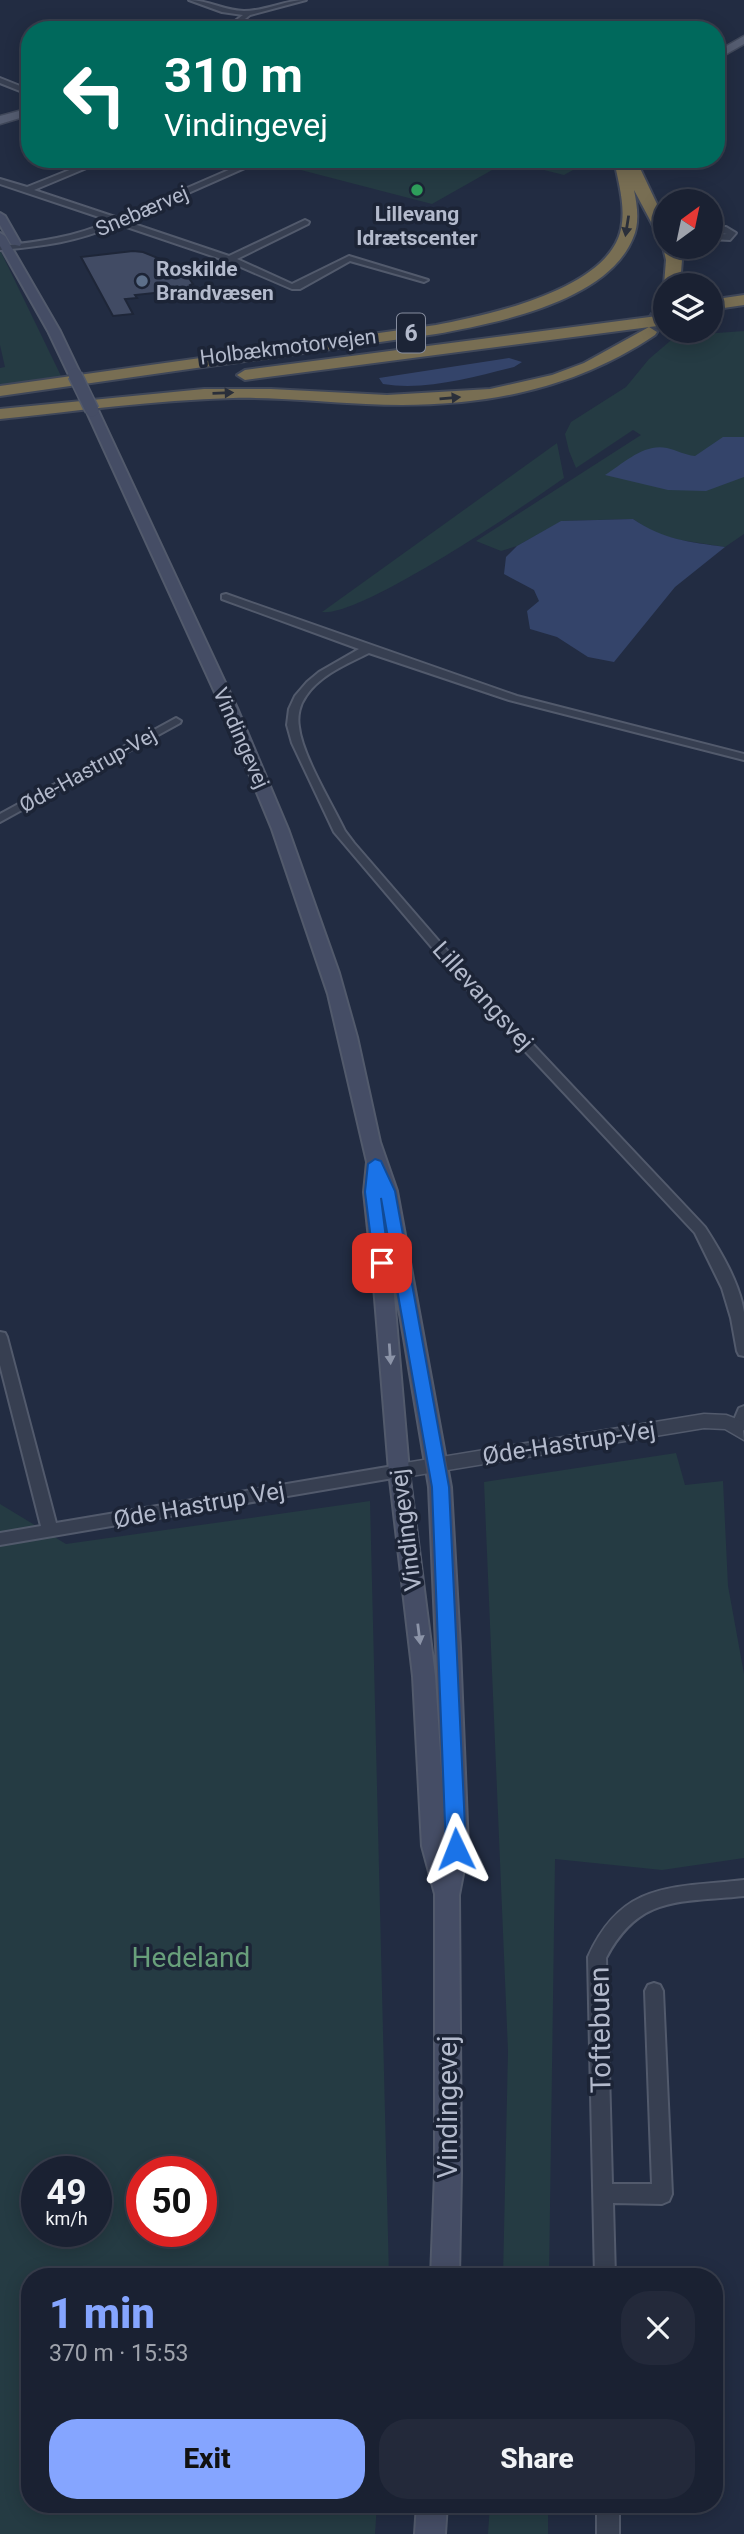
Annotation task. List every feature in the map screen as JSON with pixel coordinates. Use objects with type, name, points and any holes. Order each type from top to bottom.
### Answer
[{"type":"highway","name":"6","points":[[0,391],[401,335],[511,312],[545,300],[597,272],[626,238],[630,223],[629,201],[623,168]]},
{"type":"highway","points":[[634,168],[653,212]]},
{"type":"highway","points":[[723,303],[744,300]]},
{"type":"highway","points":[[723,312],[744,310]]},
{"type":"highway","name":"Holbækmotorvejen","points":[[0,397],[653,313]]},
{"type":"highway","name":"Holbækmotorvejen","points":[[0,408],[653,322]]},
{"type":"highway","points":[[0,414],[178,395],[236,393],[387,400],[479,396],[567,376],[604,361],[649,332]]},
{"type":"main road","points":[[725,44],[744,32]]},
{"type":"main road","points":[[725,45],[744,39]]},
{"type":"main road","points":[[0,117],[21,112]]},
{"type":"main road","name":"Vindingevej","points":[[0,216],[8,247]]},
{"type":"main road","name":"Vindingevej","points":[[0,236],[54,331],[92,410],[242,738],[286,843],[325,955],[352,1055],[375,1164],[388,1191],[440,1487],[449,1647],[456,1849],[447,1895],[448,2173],[445,2268]]},
{"type":"main road","name":"Vindingevej","points":[[375,1164],[373,1192],[384,1286],[398,1471],[424,1676],[434,1846],[447,1895]]},
{"type":"main road","points":[[430,2534],[431,2513]]},
{"type":"street","points":[[192,0],[227,14],[247,15],[303,0]]},
{"type":"street","points":[[239,21],[247,15]]},
{"type":"street","points":[[0,80],[21,89]]},
{"type":"street","points":[[27,190],[82,168]]},
{"type":"street","name":"Snebærvej","points":[[8,247],[78,237],[240,168]]},
{"type":"street","points":[[0,181],[230,259],[292,288],[349,258],[425,280]]},
{"type":"street","points":[[230,259],[305,222]]},
{"type":"street","points":[[723,230],[742,227]]},
{"type":"street","points":[[723,237],[730,237],[732,233],[726,230]]},
{"type":"street","points":[[226,597],[513,698],[744,757]]},
{"type":"street","name":"Lillevangsvej","points":[[368,649],[323,674],[308,686],[298,698],[292,714],[292,729],[340,832],[472,988],[700,1230],[725,1270],[741,1324],[744,1351]]},
{"type":"street","name":"Øde-Hastrup-Vej","points":[[0,819],[176,721]]},
{"type":"street","points":[[0,1337],[50,1531]]},
{"type":"street","name":"Øde-Hastrup-Vej","points":[[398,1471],[704,1421],[721,1420],[742,1424]]},
{"type":"street","name":"Øde Hastrup Vej","points":[[0,1539],[398,1471]]},
{"type":"street","name":"Toftebuen","points":[[605,2268],[597,1957],[608,1933],[627,1914],[652,1898],[744,1888]]},
{"type":"street","points":[[604,2193],[662,2194],[654,1991]]},
{"type":"street","points":[[608,2513],[608,2534]]},
{"type":"green space","name":"Lillevang Idrætscenter","points":[[299,168],[496,168],[432,204]]},
{"type":"green space","name":"Lillevang Idrætscenter","points":[[536,168],[577,168],[564,175]]},
{"type":"green space","points":[[0,252],[61,376],[0,385],[0,368],[5,367],[0,345]]},
{"type":"green space","points":[[744,331],[744,534],[725,547],[654,533],[633,519],[562,521],[517,546],[501,551],[476,541],[641,435],[633,430],[576,468],[565,434],[571,422],[626,387],[649,359],[668,343],[723,343],[723,333]]},
{"type":"green space","points":[[557,443],[564,478],[480,534],[405,579],[342,609],[322,612]]},
{"type":"green space","points":[[676,1453],[685,1485],[723,1481],[728,1586],[744,1674],[744,1858],[662,1870],[555,1859],[549,2268],[503,2268],[508,2051],[484,1482]]},
{"type":"green space","name":"Hedeland","points":[[370,1501],[389,2268],[21,2268],[21,2513],[376,2513],[375,2534],[0,2534],[0,1504],[66,1544]]},
{"type":"green space","points":[[489,2513],[548,2513],[548,2534],[488,2534]]},
{"type":"water","points":[[509,358],[522,362],[514,367],[449,382],[399,386],[383,384],[379,378]]},
{"type":"water","points":[[723,437],[744,437],[744,477],[706,491],[668,490],[605,475],[650,448],[667,448],[695,456]]},
{"type":"water","points":[[633,519],[666,536],[725,547],[675,587],[614,662],[588,657],[557,637],[530,629],[527,611],[539,601],[534,590],[504,574],[506,557],[517,546],[561,521]]},
{"type":"building","name":"Roskilde Brandvæsen","points":[[143,252],[182,268],[193,284],[190,285],[192,289],[135,295],[137,298],[125,299],[133,314],[113,316],[81,257]]},
{"type":"tunnel","points":[[649,332],[653,325]]},
{"type":"place","name":"Lillevang Idrætscenter","points":[[417,190]]},
{"type":"place","name":"Roskilde Brandvæsen","points":[[142,281]]},
{"type":"route","points":[[382,1263],[373,1192],[375,1164],[388,1191],[440,1487],[456,1849]]}]
